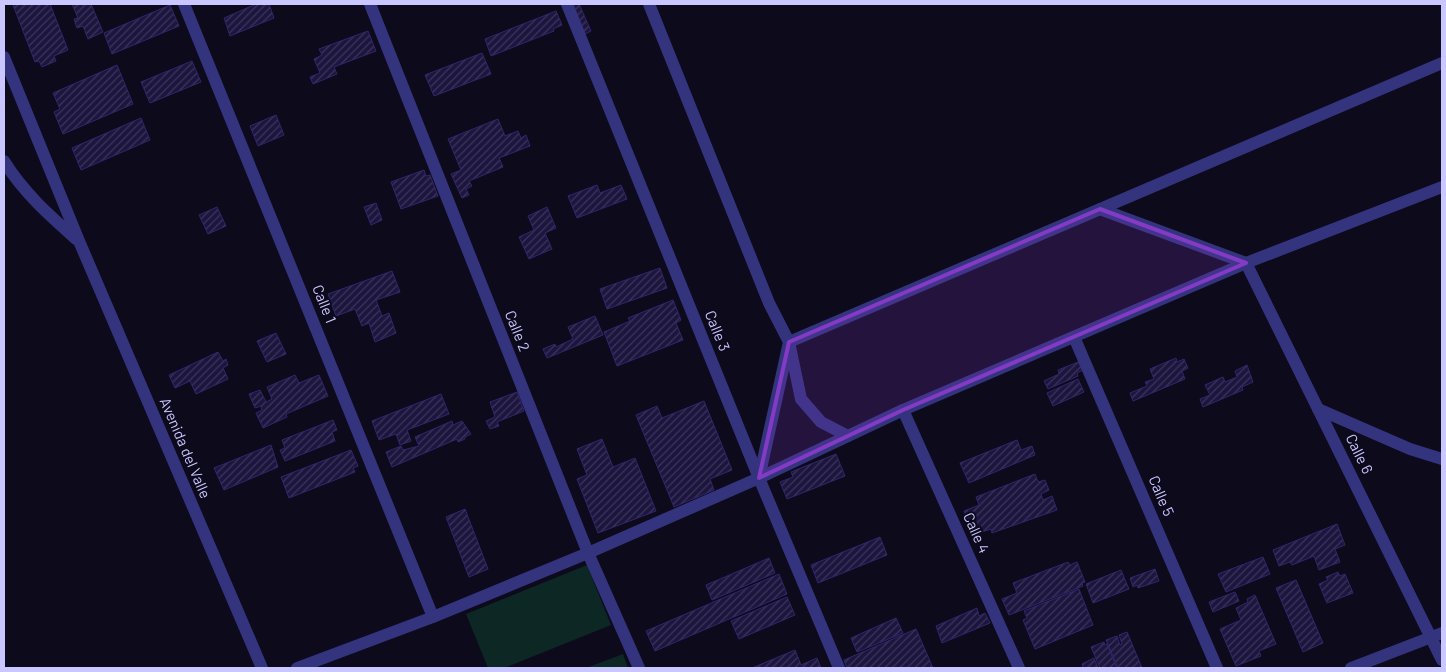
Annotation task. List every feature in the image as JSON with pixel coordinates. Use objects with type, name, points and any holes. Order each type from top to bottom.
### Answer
[{"type":"street","name":"Calle 1","points":[[184,4],[433,617]]},
{"type":"street","name":"Calle 2","points":[[370,4],[588,553],[639,668]]},
{"type":"street","name":"Calle 3","points":[[567,4],[759,478],[839,668]]},
{"type":"street","points":[[649,4],[769,303],[789,342],[801,399],[821,422],[848,436]]},
{"type":"street","name":"Avenida del Valle","points":[[4,56],[79,241],[262,668]]},
{"type":"street","points":[[789,342],[1442,63]]},
{"type":"street","name":"Avenida del Valle","points":[[4,160],[12,174],[42,208],[79,241]]},
{"type":"street","points":[[297,668],[433,617],[588,553],[759,478],[903,410],[1246,263],[1442,186]]},
{"type":"street","points":[[1100,209],[1246,263]]},
{"type":"street","name":"Calle 6","points":[[1246,263],[1318,409],[1436,635],[1442,660]]},
{"type":"street","name":"Calle 5","points":[[1074,337],[1217,668]]},
{"type":"street","points":[[759,478],[789,342]]},
{"type":"street","points":[[1318,409],[1410,449],[1442,460]]},
{"type":"street","name":"Calle 4","points":[[903,410],[1019,668]]},
{"type":"street","points":[[1352,668],[1436,635]]},
{"type":"highlighted area","points":[[1100,209],[1246,263],[903,410],[759,478],[789,342]]},
{"type":"green space","points":[[587,565],[611,625],[504,668],[488,668],[466,614]]},
{"type":"green space","points":[[623,654],[628,668],[586,668]]},
{"type":"building","points":[[50,4],[68,50],[54,56],[56,61],[42,67],[39,61],[35,62],[13,5]]},
{"type":"building","points":[[72,4],[91,4],[103,32],[88,39],[83,26],[77,28],[74,19],[78,18]]},
{"type":"building","points":[[256,4],[269,4],[274,18],[230,36],[224,18]]},
{"type":"building","points":[[570,4],[579,4],[591,31],[583,35]]},
{"type":"building","points":[[170,5],[179,26],[112,54],[104,33]]},
{"type":"building","points":[[556,11],[562,25],[553,29],[554,31],[491,56],[485,39]]},
{"type":"building","points":[[368,31],[376,51],[334,67],[337,74],[313,84],[310,77],[320,73],[314,59],[322,55],[319,49]]},
{"type":"building","points":[[482,53],[491,74],[434,96],[425,75]]},
{"type":"building","points":[[192,61],[201,82],[150,103],[141,82]]},
{"type":"building","points":[[117,65],[133,104],[63,134],[54,112],[60,109],[53,93]]},
{"type":"building","points":[[276,115],[284,135],[258,146],[250,126]]},
{"type":"building","points":[[141,118],[150,140],[81,170],[72,148]]},
{"type":"building","points":[[498,119],[505,136],[518,131],[521,138],[526,135],[530,146],[499,158],[503,167],[469,181],[472,186],[466,189],[469,195],[462,198],[451,174],[461,170],[448,139]]},
{"type":"building","points":[[424,170],[426,176],[430,175],[438,196],[401,209],[391,182]]},
{"type":"building","points":[[597,185],[600,193],[621,185],[627,199],[577,218],[568,196]]},
{"type":"building","points":[[376,203],[382,220],[371,225],[364,207]]},
{"type":"building","points":[[217,207],[226,226],[208,234],[199,215]]},
{"type":"building","points":[[547,207],[556,228],[545,233],[552,249],[529,259],[519,237],[534,230],[528,216]]},
{"type":"building","points":[[660,268],[667,288],[607,309],[600,289]]},
{"type":"building","points":[[392,271],[400,292],[376,300],[382,316],[389,313],[396,333],[375,342],[369,323],[362,326],[355,309],[336,316],[328,294]]},
{"type":"building","points":[[673,300],[681,320],[676,323],[683,340],[617,366],[604,332],[630,321],[628,318]]},
{"type":"building","points":[[595,316],[603,335],[547,358],[543,349],[555,344],[556,347],[573,339],[568,327]]},
{"type":"building","points":[[276,333],[286,354],[267,362],[257,341]]},
{"type":"building","points":[[218,352],[223,361],[226,359],[228,365],[223,368],[228,379],[196,394],[190,381],[175,388],[169,375]]},
{"type":"building","points":[[1176,358],[1177,362],[1184,359],[1188,368],[1182,371],[1185,379],[1133,401],[1130,393],[1147,386],[1145,382],[1154,379],[1150,369]]},
{"type":"building","points":[[1078,362],[1083,370],[1077,373],[1078,376],[1048,389],[1044,381],[1059,374],[1058,370]]},
{"type":"building","points":[[1247,365],[1253,382],[1242,387],[1243,390],[1203,407],[1200,399],[1210,395],[1205,385],[1223,377],[1225,382],[1237,377],[1235,371]]},
{"type":"building","points":[[295,375],[299,383],[319,375],[328,396],[286,414],[287,417],[263,428],[256,413],[262,410],[261,406],[255,408],[249,394],[260,390],[266,402],[272,399],[267,387]]},
{"type":"building","points":[[1078,379],[1084,392],[1053,406],[1047,393]]},
{"type":"building","points":[[517,392],[524,411],[497,422],[499,426],[490,429],[486,421],[495,417],[490,402]]},
{"type":"building","points":[[441,394],[449,414],[407,430],[411,441],[400,445],[396,434],[379,440],[372,421]]},
{"type":"building","points":[[704,401],[732,470],[710,479],[714,490],[674,507],[636,415],[657,406],[662,418]]},
{"type":"building","points":[[333,420],[337,430],[332,432],[335,441],[285,461],[280,450],[285,448],[282,440]]},
{"type":"building","points":[[452,421],[453,425],[462,421],[471,434],[458,442],[457,439],[392,467],[386,452],[401,446],[403,450],[419,446],[415,437]]},
{"type":"building","points":[[602,439],[613,467],[635,458],[656,511],[598,533],[577,479],[587,475],[577,449]]},
{"type":"building","points":[[1017,440],[1021,450],[1032,446],[1035,455],[969,483],[960,463]]},
{"type":"building","points":[[271,445],[278,467],[224,490],[214,468]]},
{"type":"building","points":[[351,450],[358,466],[353,468],[355,472],[289,498],[281,477]]},
{"type":"building","points":[[836,454],[845,476],[787,499],[780,482],[793,477],[791,472]]},
{"type":"building","points":[[1035,474],[1038,482],[1045,480],[1049,490],[1041,494],[1043,500],[1052,496],[1057,510],[992,533],[991,529],[973,535],[964,511],[979,505],[976,497]]},
{"type":"building","points":[[465,509],[488,569],[469,577],[446,517]]},
{"type":"building","points":[[1337,524],[1345,545],[1335,549],[1340,562],[1319,570],[1314,556],[1292,565],[1290,562],[1279,566],[1273,550]]},
{"type":"building","points":[[880,537],[887,555],[818,583],[811,565]]},
{"type":"building","points":[[1263,557],[1270,574],[1226,592],[1218,574]]},
{"type":"building","points":[[769,558],[775,573],[712,600],[706,585]]},
{"type":"building","points":[[1068,562],[1070,565],[1077,562],[1085,582],[1082,583],[1083,586],[1009,615],[1002,599],[1017,593],[1013,583]]},
{"type":"building","points":[[1155,569],[1159,581],[1138,588],[1137,585],[1133,587],[1130,578]]},
{"type":"building","points":[[1121,570],[1129,589],[1093,603],[1086,584]]},
{"type":"building","points":[[1338,572],[1340,576],[1345,574],[1353,593],[1327,603],[1319,584],[1328,580],[1326,577]]},
{"type":"building","points":[[779,574],[787,594],[655,651],[646,631]]},
{"type":"building","points":[[1296,580],[1323,643],[1303,652],[1276,588]]},
{"type":"building","points":[[1079,589],[1093,625],[1035,649],[1023,620],[1027,618],[1024,611]]},
{"type":"building","points":[[1235,592],[1239,601],[1213,612],[1209,602]]},
{"type":"building","points":[[1255,595],[1276,644],[1259,651],[1261,656],[1236,666],[1220,629],[1241,620],[1236,608],[1248,602],[1247,599]]},
{"type":"building","points":[[787,597],[795,615],[739,639],[731,621]]},
{"type":"building","points":[[977,608],[979,616],[985,613],[990,623],[942,643],[936,626]]},
{"type":"building","points":[[896,618],[903,633],[857,652],[851,638]]},
{"type":"building","points":[[916,629],[933,668],[847,668],[844,660]]},
{"type":"building","points":[[1127,632],[1142,668],[1118,668],[1106,640],[1117,636],[1120,645],[1122,644],[1119,635]]},
{"type":"building","points":[[1104,642],[1105,645],[1107,644],[1117,668],[1100,668],[1091,647]]},
{"type":"building","points":[[795,650],[801,665],[817,658],[821,668],[752,668]]},
{"type":"building","points":[[1094,658],[1098,668],[1081,668],[1083,667],[1082,664]]}]
